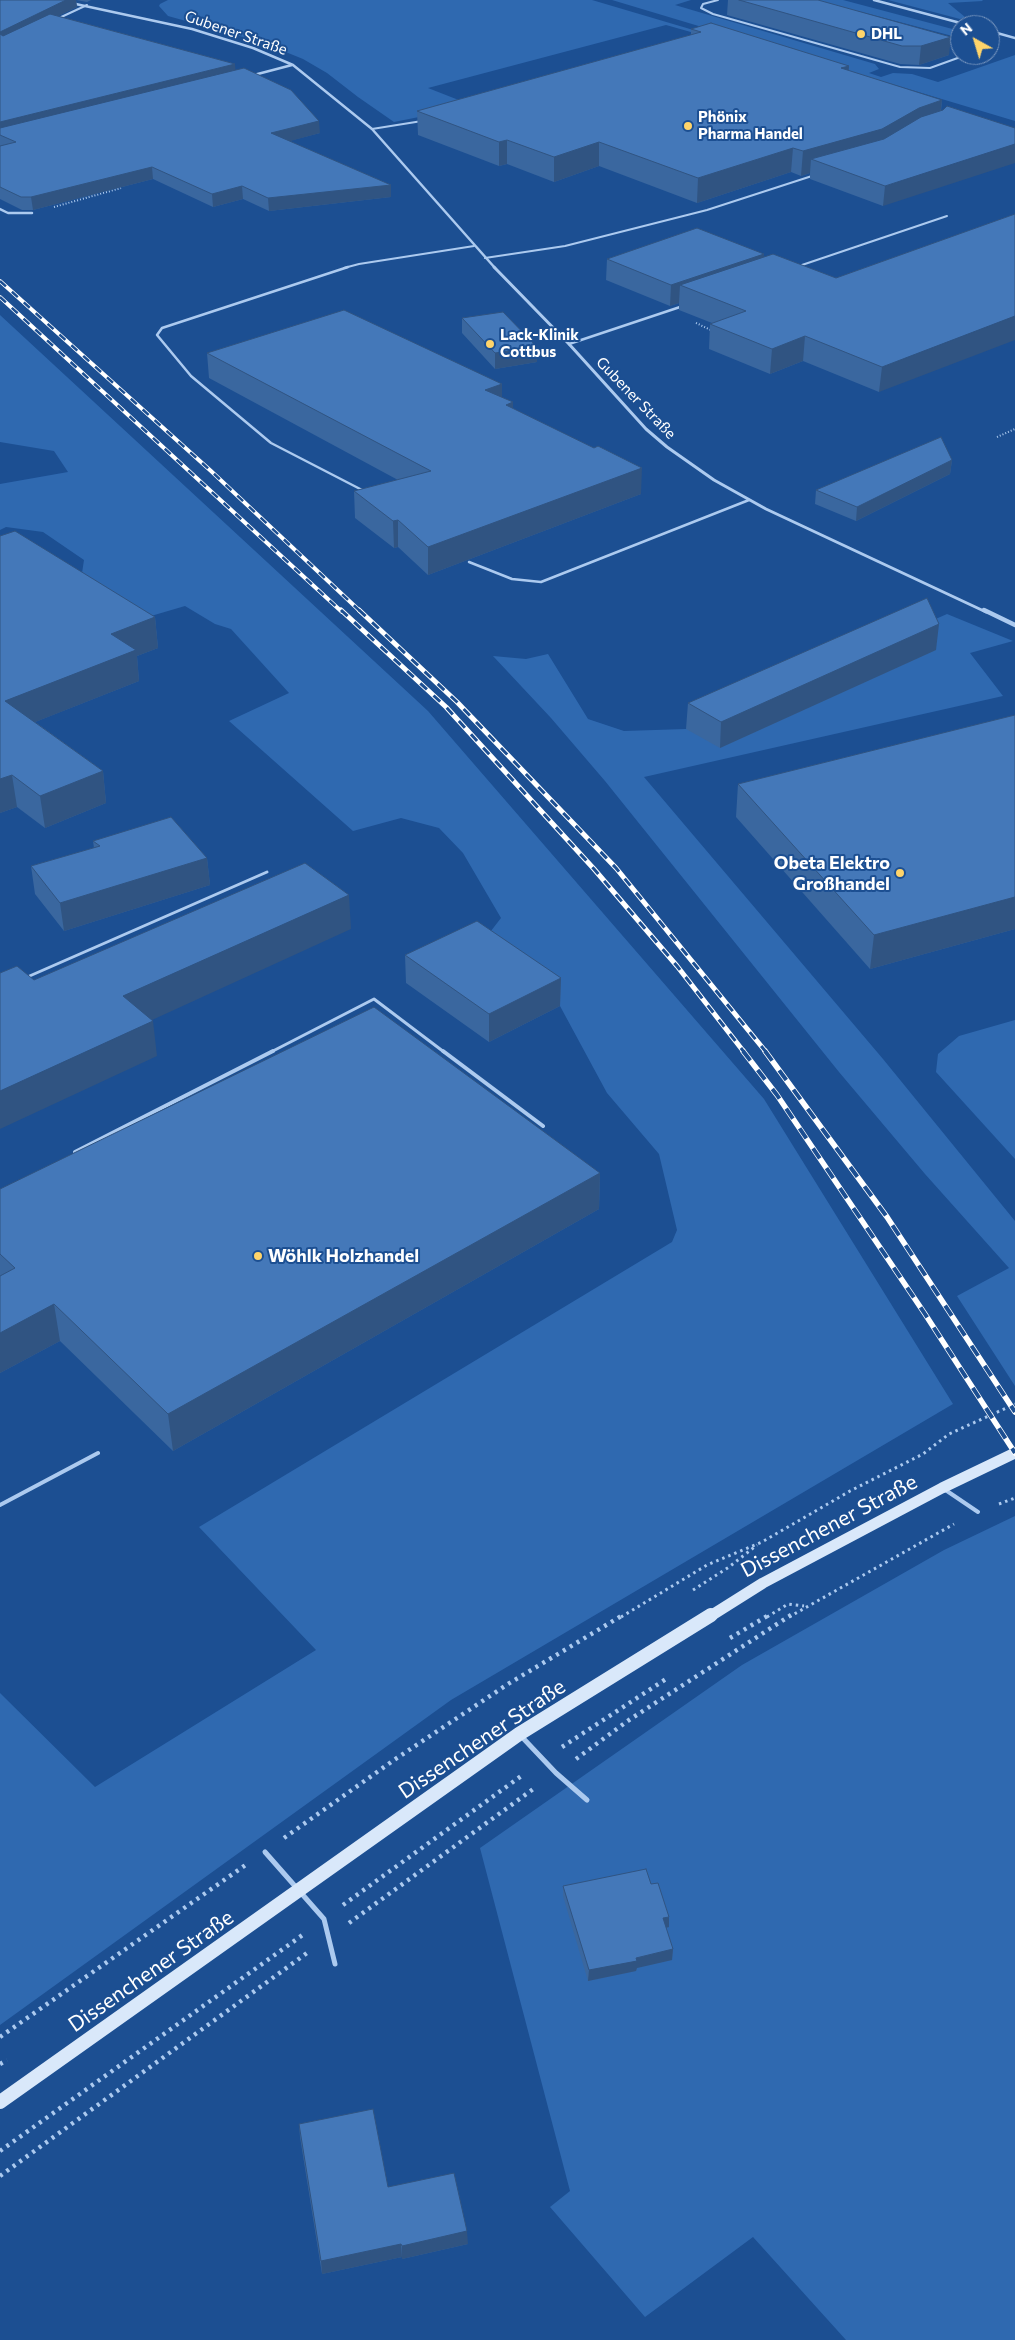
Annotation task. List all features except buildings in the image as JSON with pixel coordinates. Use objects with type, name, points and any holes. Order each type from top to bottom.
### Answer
[{"type":"main road","name":"Dissenchener Straße","points":[[0,2102],[519,1734],[763,1583],[942,1488],[1015,1453]]},
{"type":"street","points":[[874,0],[950,20]]},
{"type":"street","name":"Gubener Straße","points":[[70,2],[192,29],[253,48],[293,65],[372,129],[474,246],[570,344],[646,429],[714,480],[750,500],[1015,625]]},
{"type":"street","points":[[1000,34],[1015,38]]},
{"type":"street","name":"Gubener Straße","points":[[246,76],[293,65]]},
{"type":"street","points":[[0,209],[8,213],[32,213]]},
{"type":"lane","points":[[718,0],[703,4],[701,8],[713,14],[900,67],[930,68],[950,61]]},
{"type":"lane","points":[[53,21],[87,5]]},
{"type":"lane","points":[[942,37],[950,39]]},
{"type":"lane","points":[[372,129],[430,120]]},
{"type":"lane","points":[[485,258],[565,246],[708,210],[820,173]]},
{"type":"lane","points":[[798,267],[948,216]]},
{"type":"lane","points":[[372,496],[271,443],[191,376],[157,335],[162,328],[326,273],[359,264],[474,246]]},
{"type":"lane","points":[[570,344],[686,305]]},
{"type":"lane","points":[[469,562],[512,579],[541,582],[750,500]]},
{"type":"lane","points":[[18,982],[266,872]]},
{"type":"lane","points":[[70,1155],[374,999],[543,1126]]},
{"type":"lane","points":[[0,1505],[98,1453]]},
{"type":"lane","points":[[942,1488],[978,1512]]},
{"type":"lane","points":[[519,1734],[556,1773],[587,1800]]},
{"type":"lane","points":[[265,1852],[324,1919],[335,1964]]},
{"type":"path","points":[[32,213],[121,188]]},
{"type":"path","points":[[706,328],[714,331]]},
{"type":"path","points":[[997,437],[1015,429]]},
{"type":"path","points":[[0,2037],[394,1760],[508,1684],[707,1565],[762,1542],[850,1491],[923,1454],[949,1434],[1015,1404]]},
{"type":"path","points":[[0,2176],[629,1720],[805,1606],[978,1512],[1015,1498]]},
{"type":"path","points":[[726,1640],[788,1604],[805,1606]]},
{"type":"path","points":[[0,2151],[543,1760],[670,1676]]},
{"type":"shaded area","points":[[168,0],[592,0],[717,37],[712,38],[666,25],[428,88],[474,106],[394,122],[327,73],[303,59],[261,42],[168,16],[159,6]]},
{"type":"shaded area","points":[[612,0],[691,0],[675,5],[875,64],[879,69],[869,73],[881,77],[893,73],[912,74],[938,82],[986,65],[1000,65],[1000,60],[1015,55],[1015,121]]},
{"type":"shaded area","points":[[810,0],[843,0],[950,28],[950,35],[858,11],[844,10]]},
{"type":"shaded area","points":[[888,0],[983,1],[948,3],[963,15],[950,16]]},
{"type":"shaded area","points":[[0,315],[428,711],[764,1099],[953,1404],[451,1700],[0,2025],[0,1693],[95,1787],[316,1650],[199,1527],[672,1242],[677,1230],[659,1154],[607,1093],[560,1006],[477,949],[501,918],[463,853],[439,828],[401,818],[353,831],[229,721],[289,693],[231,629],[215,624],[185,606],[151,616],[82,573],[84,560],[43,532],[6,527],[0,530],[0,484],[68,472],[54,451],[0,442]]},
{"type":"shaded area","points":[[947,614],[1013,641],[970,653],[1003,696],[644,777],[883,1059],[1015,1221],[1015,1386],[957,1296],[1009,1268],[925,1174],[839,1072],[605,781],[551,718],[493,656],[526,659],[548,654],[588,719],[624,731],[686,729]]},
{"type":"shaded area","points":[[1015,1020],[1015,1159],[936,1072],[938,1054],[959,1036]]},
{"type":"shaded area","points":[[1015,1516],[1015,2340],[846,2340],[753,2237],[645,2317],[550,2207],[570,2191],[480,1848],[742,1665],[944,1550]]},
{"type":"railway","points":[[0,281],[211,471],[361,612]]},
{"type":"railway","points":[[0,297],[342,612]]},
{"type":"railway","points":[[341,610],[446,707],[594,869],[677,966],[744,1052]]},
{"type":"railway","points":[[359,610],[457,702],[616,868],[766,1052]]},
{"type":"railway","points":[[743,1051],[777,1095],[925,1314],[1015,1453]]},
{"type":"railway","points":[[765,1051],[887,1217],[1015,1412]]},
{"type":"place","name":"DHL","points":[[861,34]]},
{"type":"place","name":"Phönix Pharma Handel","points":[[688,126]]},
{"type":"place","name":"Lack-Klinik Cottbus","points":[[490,344]]},
{"type":"place","name":"Obeta Elektro Großhandel","points":[[900,873]]},
{"type":"place","name":"Wöhlk Holzhandel","points":[[258,1256]]}]
